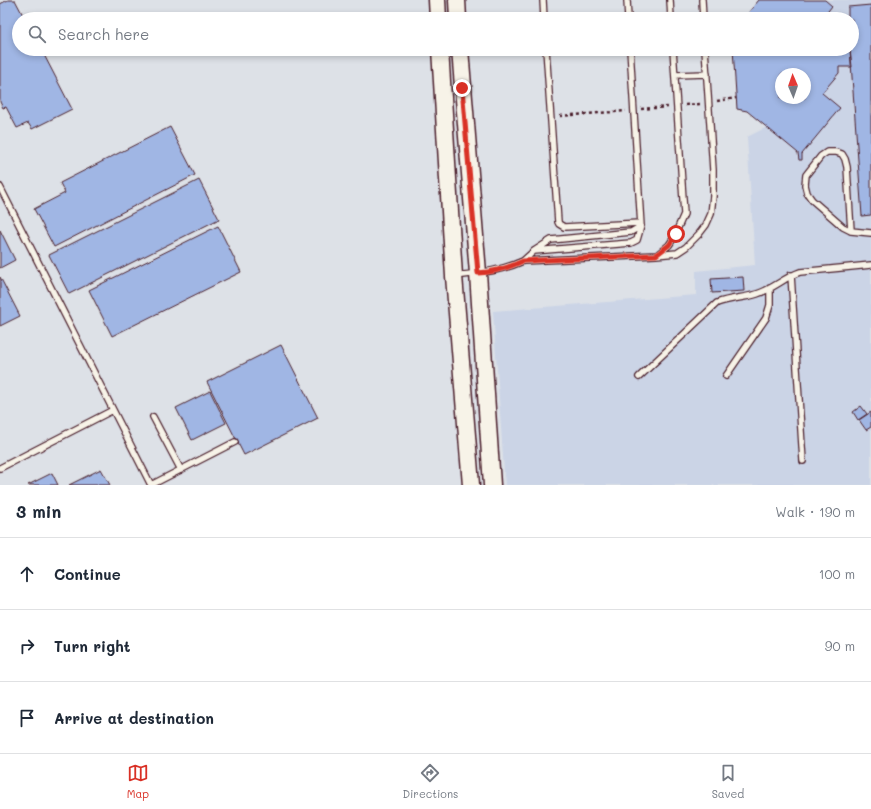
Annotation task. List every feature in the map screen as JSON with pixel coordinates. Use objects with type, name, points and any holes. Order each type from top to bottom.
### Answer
[{"type":"main road","points":[[437,0],[438,12]]},
{"type":"main road","points":[[457,0],[458,12]]},
{"type":"main road","points":[[440,56],[454,276],[471,485]]},
{"type":"main road","points":[[461,56],[478,273],[492,485]]},
{"type":"lane","points":[[543,0],[544,12]]},
{"type":"lane","points":[[627,0],[628,12]]},
{"type":"lane","points":[[670,0],[671,12]]},
{"type":"lane","points":[[702,0],[703,12]]},
{"type":"lane","points":[[546,56],[559,224],[564,226],[640,224]]},
{"type":"lane","points":[[534,252],[631,243],[637,240],[640,224],[630,56]]},
{"type":"lane","points":[[656,255],[673,239],[684,214],[674,56]]},
{"type":"lane","points":[[523,261],[677,253],[700,234],[711,214],[713,196],[713,170],[705,56]]},
{"type":"lane","points":[[675,75],[706,74]]},
{"type":"lane","points":[[851,231],[845,160],[842,154],[827,152],[821,156],[806,175],[808,193],[812,200],[843,227],[851,231],[871,233]]},
{"type":"lane","points":[[0,187],[151,485],[235,442]]},
{"type":"lane","points":[[454,276],[491,272],[508,268],[523,261],[551,240],[631,232],[640,224]]},
{"type":"lane","points":[[638,377],[717,303],[728,299],[758,294],[791,275],[800,272],[871,265]]},
{"type":"lane","points":[[791,275],[802,461]]},
{"type":"lane","points":[[726,376],[766,318],[770,305],[770,288]]},
{"type":"lane","points":[[0,468],[113,410]]},
{"type":"lane","points":[[153,417],[181,470]]},
{"type":"shaded area","points":[[757,0],[871,0],[871,485],[505,485],[493,311],[696,295],[696,271],[755,265],[747,137],[767,127],[747,111],[737,109],[733,56],[859,56],[859,12],[749,12]]},
{"type":"building","points":[[8,0],[15,0],[21,12],[12,12],[12,56],[45,56],[72,109],[32,129],[28,123],[17,128],[6,107],[3,108],[0,102],[0,4]]},
{"type":"building","points":[[759,0],[825,0],[832,6],[827,12],[749,12]]},
{"type":"building","points":[[871,5],[871,215],[862,216],[851,56],[859,56],[859,12],[848,12],[848,7]]},
{"type":"building","points":[[733,56],[851,56],[852,67],[839,67],[839,73],[822,93],[840,108],[802,154],[802,160],[799,160],[798,153],[747,111],[737,109]]},
{"type":"building","points":[[170,127],[195,175],[54,247],[34,209],[65,193],[60,183]]},
{"type":"building","points":[[199,180],[219,219],[69,294],[49,255]]},
{"type":"building","points":[[218,226],[241,272],[112,336],[89,290]]},
{"type":"building","points":[[0,230],[15,260],[0,268]]},
{"type":"building","points":[[0,277],[20,316],[0,326]]},
{"type":"building","points":[[743,277],[744,291],[712,293],[711,279]]},
{"type":"building","points":[[281,345],[318,418],[244,455],[207,382]]},
{"type":"building","points":[[210,391],[226,423],[192,440],[176,408]]},
{"type":"building","points":[[861,406],[867,414],[858,420],[853,412]]},
{"type":"building","points":[[871,412],[871,427],[866,430],[859,420]]},
{"type":"building","points":[[101,469],[110,485],[69,485]]},
{"type":"building","points":[[52,473],[58,485],[28,485]]},
{"type":"route","points":[[462,88],[478,273],[508,268],[523,261],[656,255],[669,245],[676,234]]}]
